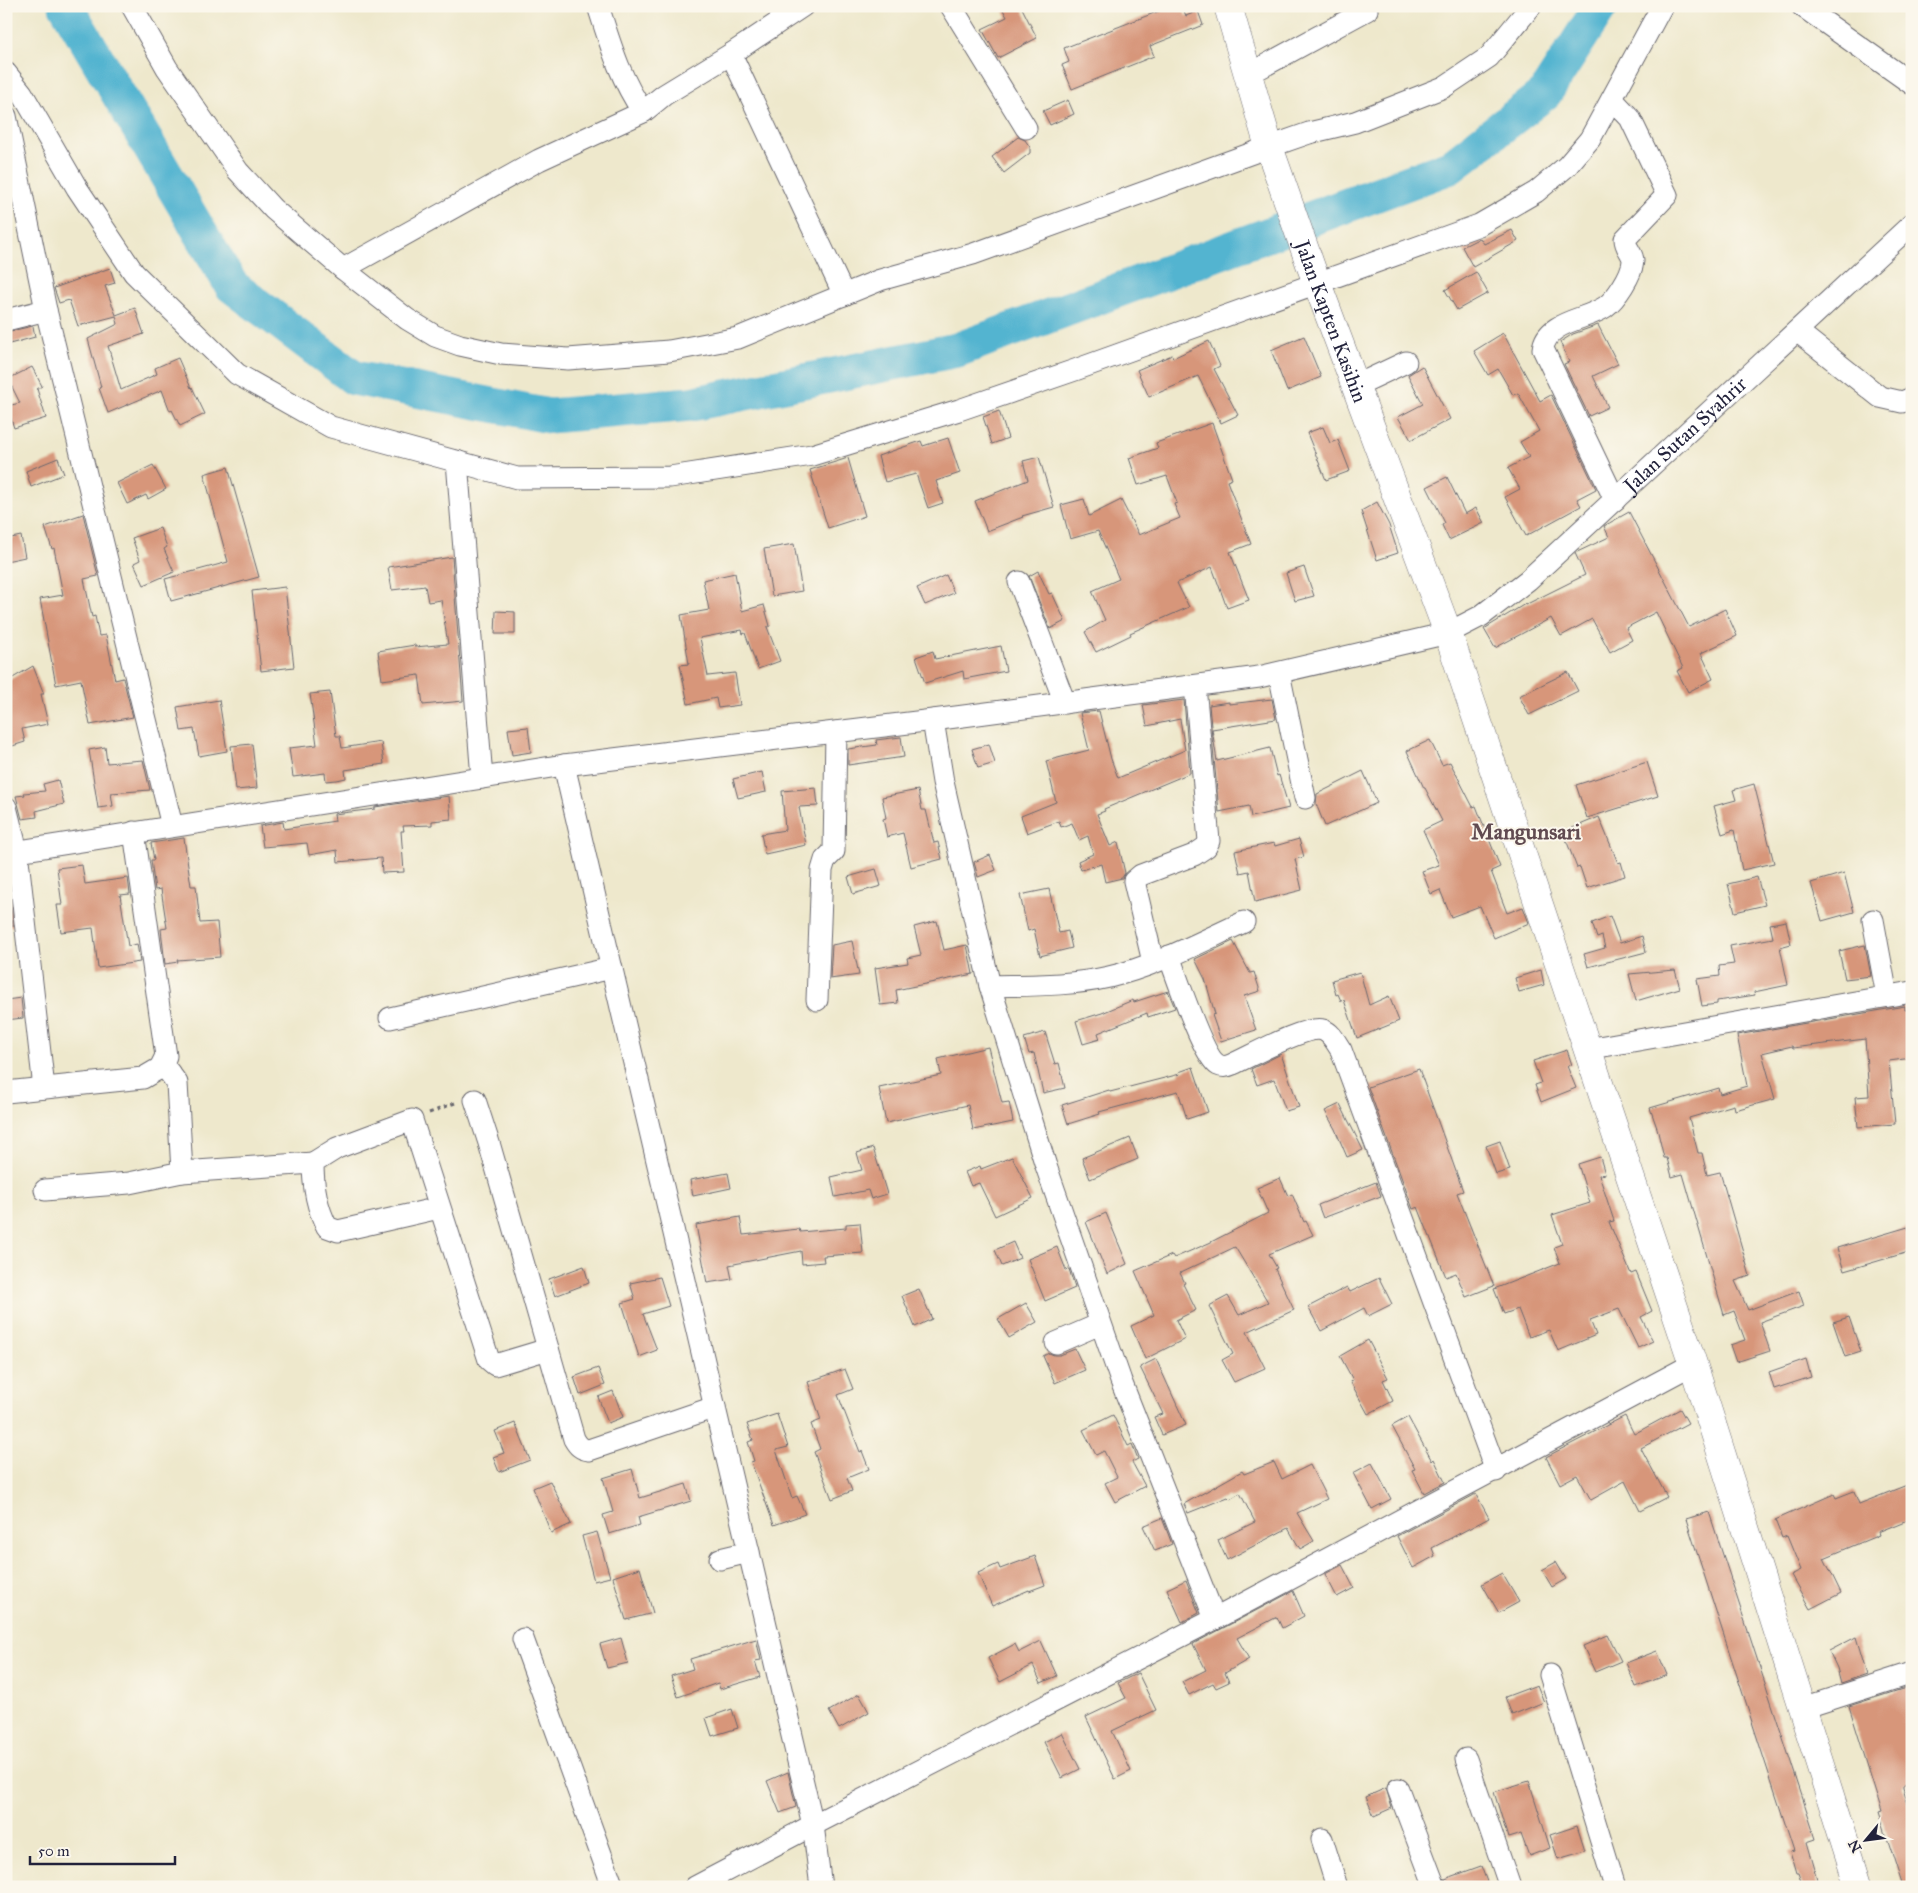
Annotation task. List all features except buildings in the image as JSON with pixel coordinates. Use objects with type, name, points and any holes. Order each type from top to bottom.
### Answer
[{"type":"main road","name":"Jalan Kapten Kasihin","points":[[1228,6],[1270,150],[1314,275],[1448,633],[1693,1364],[1859,1887]]},
{"type":"street","points":[[132,6],[166,68],[238,171],[273,209],[343,269],[407,319],[435,336],[460,345],[501,354],[568,359],[669,351],[738,338],[880,280],[974,254],[1270,150],[1309,133],[1355,122],[1444,87],[1489,57],[1531,6]]},
{"type":"street","points":[[598,6],[619,70],[643,112]]},
{"type":"street","points":[[343,269],[539,160],[643,112],[664,95],[731,54],[803,6]]},
{"type":"street","points":[[951,6],[1026,128]]},
{"type":"street","points":[[6,73],[22,93],[77,188],[134,273],[237,374],[331,427],[517,478],[670,477],[812,455],[959,410],[1057,376],[1314,275],[1479,225],[1536,192],[1568,166],[1590,139],[1662,6]]},
{"type":"street","points":[[1802,6],[1912,84]]},
{"type":"street","points":[[1249,74],[1367,10]]},
{"type":"street","points":[[731,54],[844,295]]},
{"type":"street","points":[[1612,99],[1630,118],[1667,195],[1625,240],[1624,243],[1632,257],[1629,278],[1605,306],[1553,330],[1543,343],[1543,349],[1615,500]]},
{"type":"street","points":[[6,116],[46,310],[172,826]]},
{"type":"street","name":"Jalan Sutan Syahrir","points":[[12,852],[564,765],[1195,686],[1279,672],[1448,633],[1481,616],[1528,580],[1912,224]]},
{"type":"street","points":[[6,320],[46,310]]},
{"type":"street","points":[[1797,331],[1880,397],[1902,402],[1912,398]]},
{"type":"street","points":[[1355,386],[1406,362]]},
{"type":"street","points":[[457,462],[482,778]]},
{"type":"street","points":[[1019,582],[1065,703]]},
{"type":"street","points":[[1279,672],[1305,798]]},
{"type":"street","points":[[1195,686],[1209,841],[1201,852],[1141,875],[1134,882],[1161,959],[1206,1050],[1217,1065],[1224,1067],[1233,1064],[1305,1031],[1322,1030],[1332,1036],[1341,1050],[1496,1471]]},
{"type":"street","points":[[934,720],[943,782],[990,986],[1046,1166],[1121,1381],[1215,1619]]},
{"type":"street","points":[[817,1000],[822,870],[825,860],[834,851],[836,732]]},
{"type":"street","points":[[564,765],[813,1825],[822,1887]]},
{"type":"street","points":[[6,807],[44,1088]]},
{"type":"street","points":[[6,1092],[143,1078],[160,1068],[166,1056],[134,832]]},
{"type":"street","points":[[1873,920],[1887,996]]},
{"type":"street","points":[[990,986],[1052,985],[1108,977],[1161,959],[1244,922]]},
{"type":"street","points":[[390,1018],[612,968]]},
{"type":"street","points":[[1587,1049],[1912,992]]},
{"type":"street","points":[[160,1068],[168,1071],[173,1076],[176,1084],[182,1172]]},
{"type":"street","points":[[475,1100],[574,1439],[582,1450],[589,1450],[715,1408]]},
{"type":"street","points":[[45,1190],[129,1184],[182,1172],[313,1163],[337,1148],[412,1120],[489,1360],[495,1365],[548,1349]]},
{"type":"street","points":[[313,1163],[313,1183],[319,1212],[327,1227],[338,1231],[439,1208]]},
{"type":"street","points":[[1056,1343],[1100,1324]]},
{"type":"street","points":[[696,1887],[1215,1619],[1496,1471],[1693,1364]]},
{"type":"street","points":[[720,1559],[749,1552]]},
{"type":"street","points":[[523,1639],[613,1887]]},
{"type":"street","points":[[1802,1708],[1912,1673]]},
{"type":"street","points":[[1550,1675],[1615,1887]]},
{"type":"street","points":[[1466,1759],[1510,1887]]},
{"type":"street","points":[[1398,1789],[1435,1887]]},
{"type":"street","points":[[1322,1839],[1337,1887]]},
{"type":"path","points":[[412,1120],[462,1100],[475,1100]]},
{"type":"waterway","points":[[66,6],[232,286],[354,378],[549,416],[691,404],[957,350],[1450,167],[1545,93],[1601,6]]},
{"type":"district","name":"Mangunsari","points":[[1526,831]]}]
